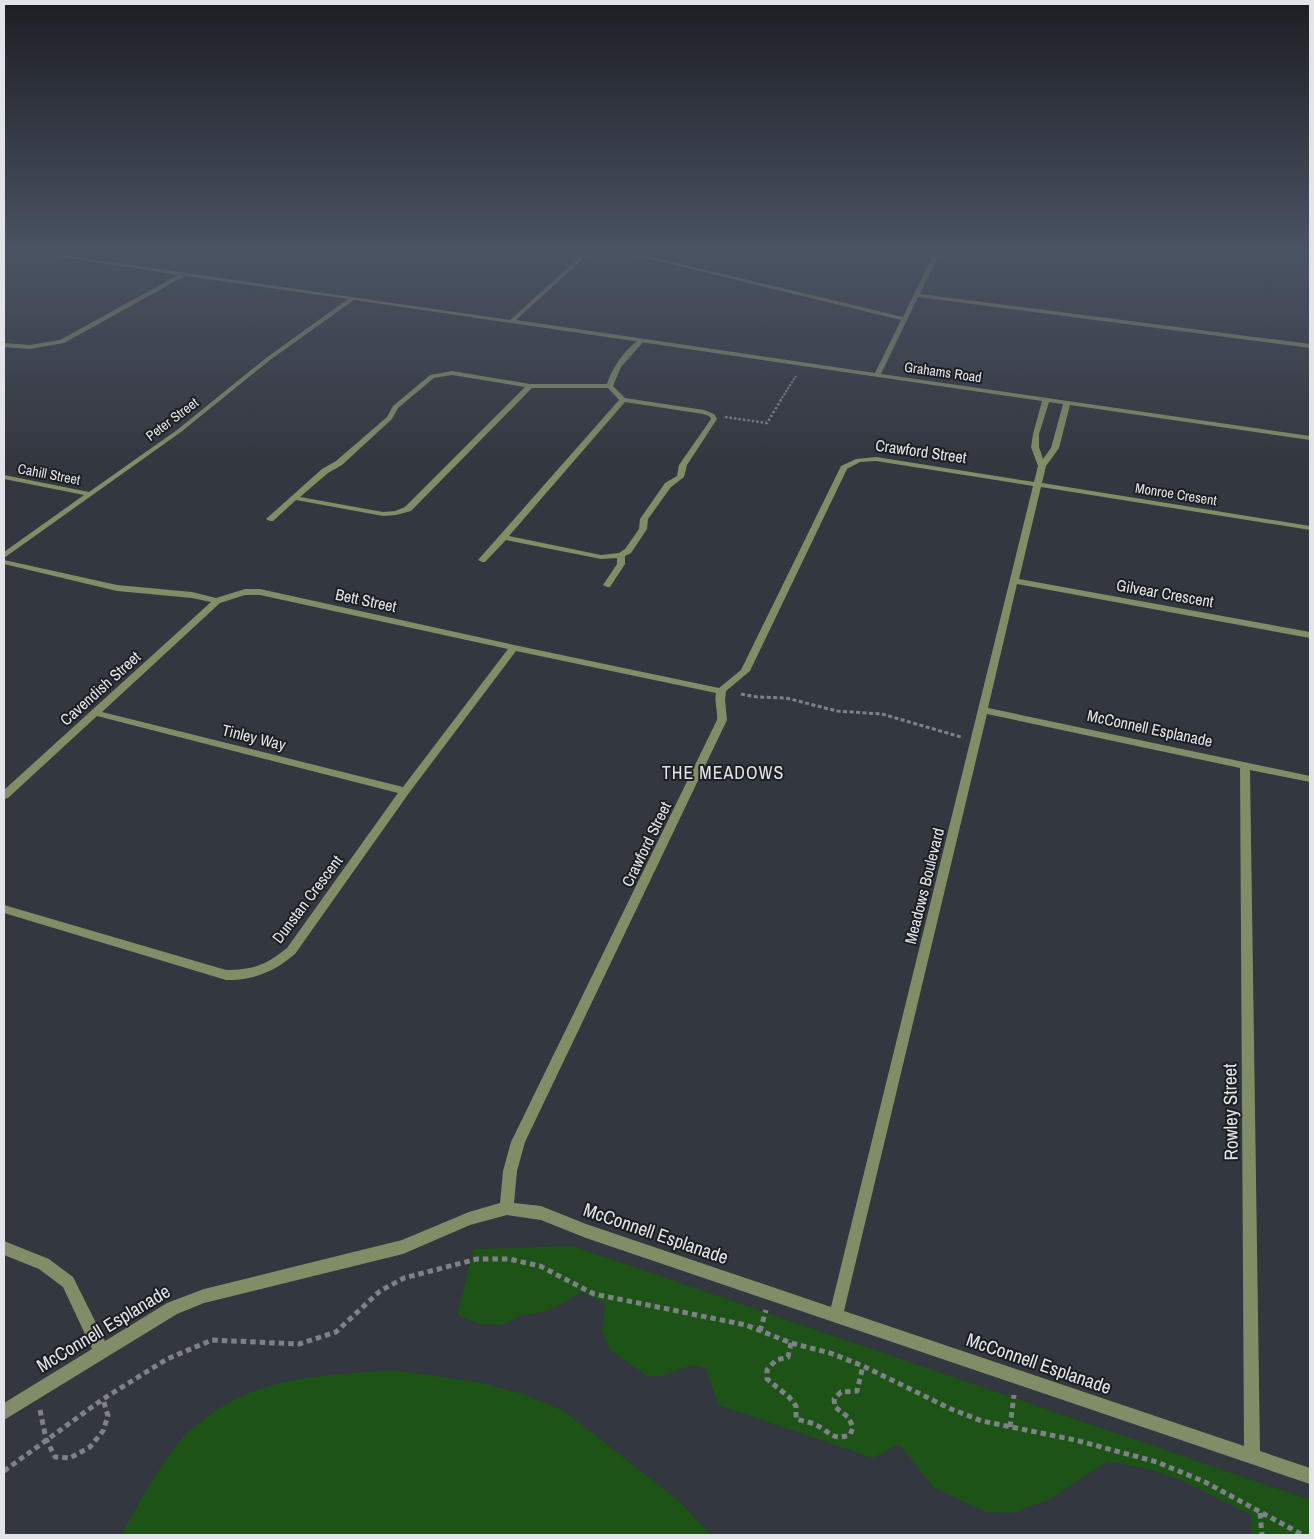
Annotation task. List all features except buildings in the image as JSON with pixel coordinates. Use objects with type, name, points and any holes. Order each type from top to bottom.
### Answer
[{"type":"street","points":[[4,345],[30,347],[62,342],[102,320]]},
{"type":"street","name":"Peter Street","points":[[4,556],[88,494],[179,431],[268,359],[323,320]]},
{"type":"street","name":"Grahams Road","points":[[504,320],[1310,438]]},
{"type":"street","points":[[877,375],[905,320]]},
{"type":"street","points":[[1108,320],[1310,346]]},
{"type":"street","points":[[610,386],[612,375],[617,367],[641,341]]},
{"type":"street","points":[[270,519],[325,471],[339,464],[390,418],[395,407],[432,376],[452,373],[530,386],[558,384],[585,388],[610,386]]},
{"type":"street","points":[[295,498],[383,514],[396,513],[408,509],[530,386]]},
{"type":"street","points":[[504,537],[601,556],[621,555],[628,550],[643,529],[644,519],[668,485],[680,477],[683,465],[714,419],[712,415],[704,412],[623,400],[610,386]]},
{"type":"street","points":[[482,560],[623,400]]},
{"type":"street","name":"Meadows Boulevard","points":[[1042,466],[1035,447],[1036,434],[1046,400]]},
{"type":"street","name":"Meadows Boulevard","points":[[836,1315],[1042,466],[1055,448],[1067,402]]},
{"type":"street","name":"Crawford Street","points":[[507,1208],[510,1171],[518,1142],[722,720],[721,691],[728,683],[745,671],[844,468],[851,462],[863,459],[876,459],[1038,484]]},
{"type":"street","name":"Cahill Street","points":[[4,477],[88,494]]},
{"type":"street","name":"Monroe Cresent","points":[[1038,484],[1310,528]]},
{"type":"street","points":[[607,585],[621,564],[621,555]]},
{"type":"street","points":[[4,562],[117,588],[192,595],[217,601]]},
{"type":"street","name":"Gilvear Crescent","points":[[1014,581],[1310,635]]},
{"type":"street","name":"Bett Street","points":[[217,601],[245,592],[260,592],[721,691]]},
{"type":"street","name":"Cavendish Street","points":[[4,796],[217,601]]},
{"type":"street","name":"Dunstan Crescent","points":[[4,910],[226,975],[242,976],[258,973],[276,964],[291,951],[405,791],[514,648]]},
{"type":"street","name":"McConnell Esplanade","points":[[984,710],[1310,779]]},
{"type":"street","name":"Tinley Way","points":[[95,713],[405,791]]},
{"type":"street","name":"Rowley Street","points":[[1246,766],[1252,1457]]},
{"type":"street","name":"McConnell Esplanade","points":[[4,1412],[101,1350],[172,1308],[204,1296],[404,1247],[468,1219],[507,1208],[541,1213],[586,1231],[1310,1476]]},
{"type":"street","points":[[4,1248],[44,1264],[68,1282],[101,1350]]},
{"type":"path","points":[[712,415],[767,423],[803,365]]},
{"type":"path","points":[[721,691],[757,697],[786,698],[837,712],[882,714],[896,717],[924,728],[976,740]]},
{"type":"path","points":[[4,1471],[104,1399],[167,1359],[212,1340],[299,1344],[336,1332],[380,1291],[404,1278],[477,1260],[508,1258],[540,1266],[594,1294],[746,1325],[792,1343],[830,1353],[863,1366],[951,1409],[982,1420],[1075,1440],[1157,1462],[1205,1482],[1303,1535]]},
{"type":"path","points":[[792,1343],[788,1357],[776,1360],[767,1370],[767,1379],[789,1396],[796,1406],[796,1419],[819,1426],[829,1436],[839,1439],[850,1435],[853,1427],[848,1417],[834,1407],[834,1399],[841,1392],[856,1391],[863,1366]]},
{"type":"path","points":[[1010,1427],[1016,1377]]},
{"type":"path","points":[[36,1392],[46,1439],[55,1457],[70,1458],[90,1447],[103,1431],[108,1416],[104,1399]]},
{"type":"path","points":[[1260,1512],[1262,1535]]},
{"type":"green space","points":[[572,1246],[1310,1500],[1310,1535],[1251,1535],[1251,1515],[1183,1481],[1152,1470],[1108,1461],[1048,1500],[1012,1513],[986,1512],[933,1487],[899,1444],[873,1458],[718,1405],[706,1369],[692,1365],[662,1376],[647,1376],[610,1350],[602,1331],[605,1303],[581,1292],[554,1308],[534,1314],[521,1315],[503,1325],[479,1324],[457,1315],[474,1249]]},
{"type":"green space","points":[[392,1370],[477,1382],[523,1394],[564,1411],[680,1502],[711,1535],[121,1535],[150,1484],[175,1447],[188,1432],[223,1406],[246,1394],[292,1380]]},
{"type":"district","name":"THE MEADOWS","points":[[723,773]]}]
